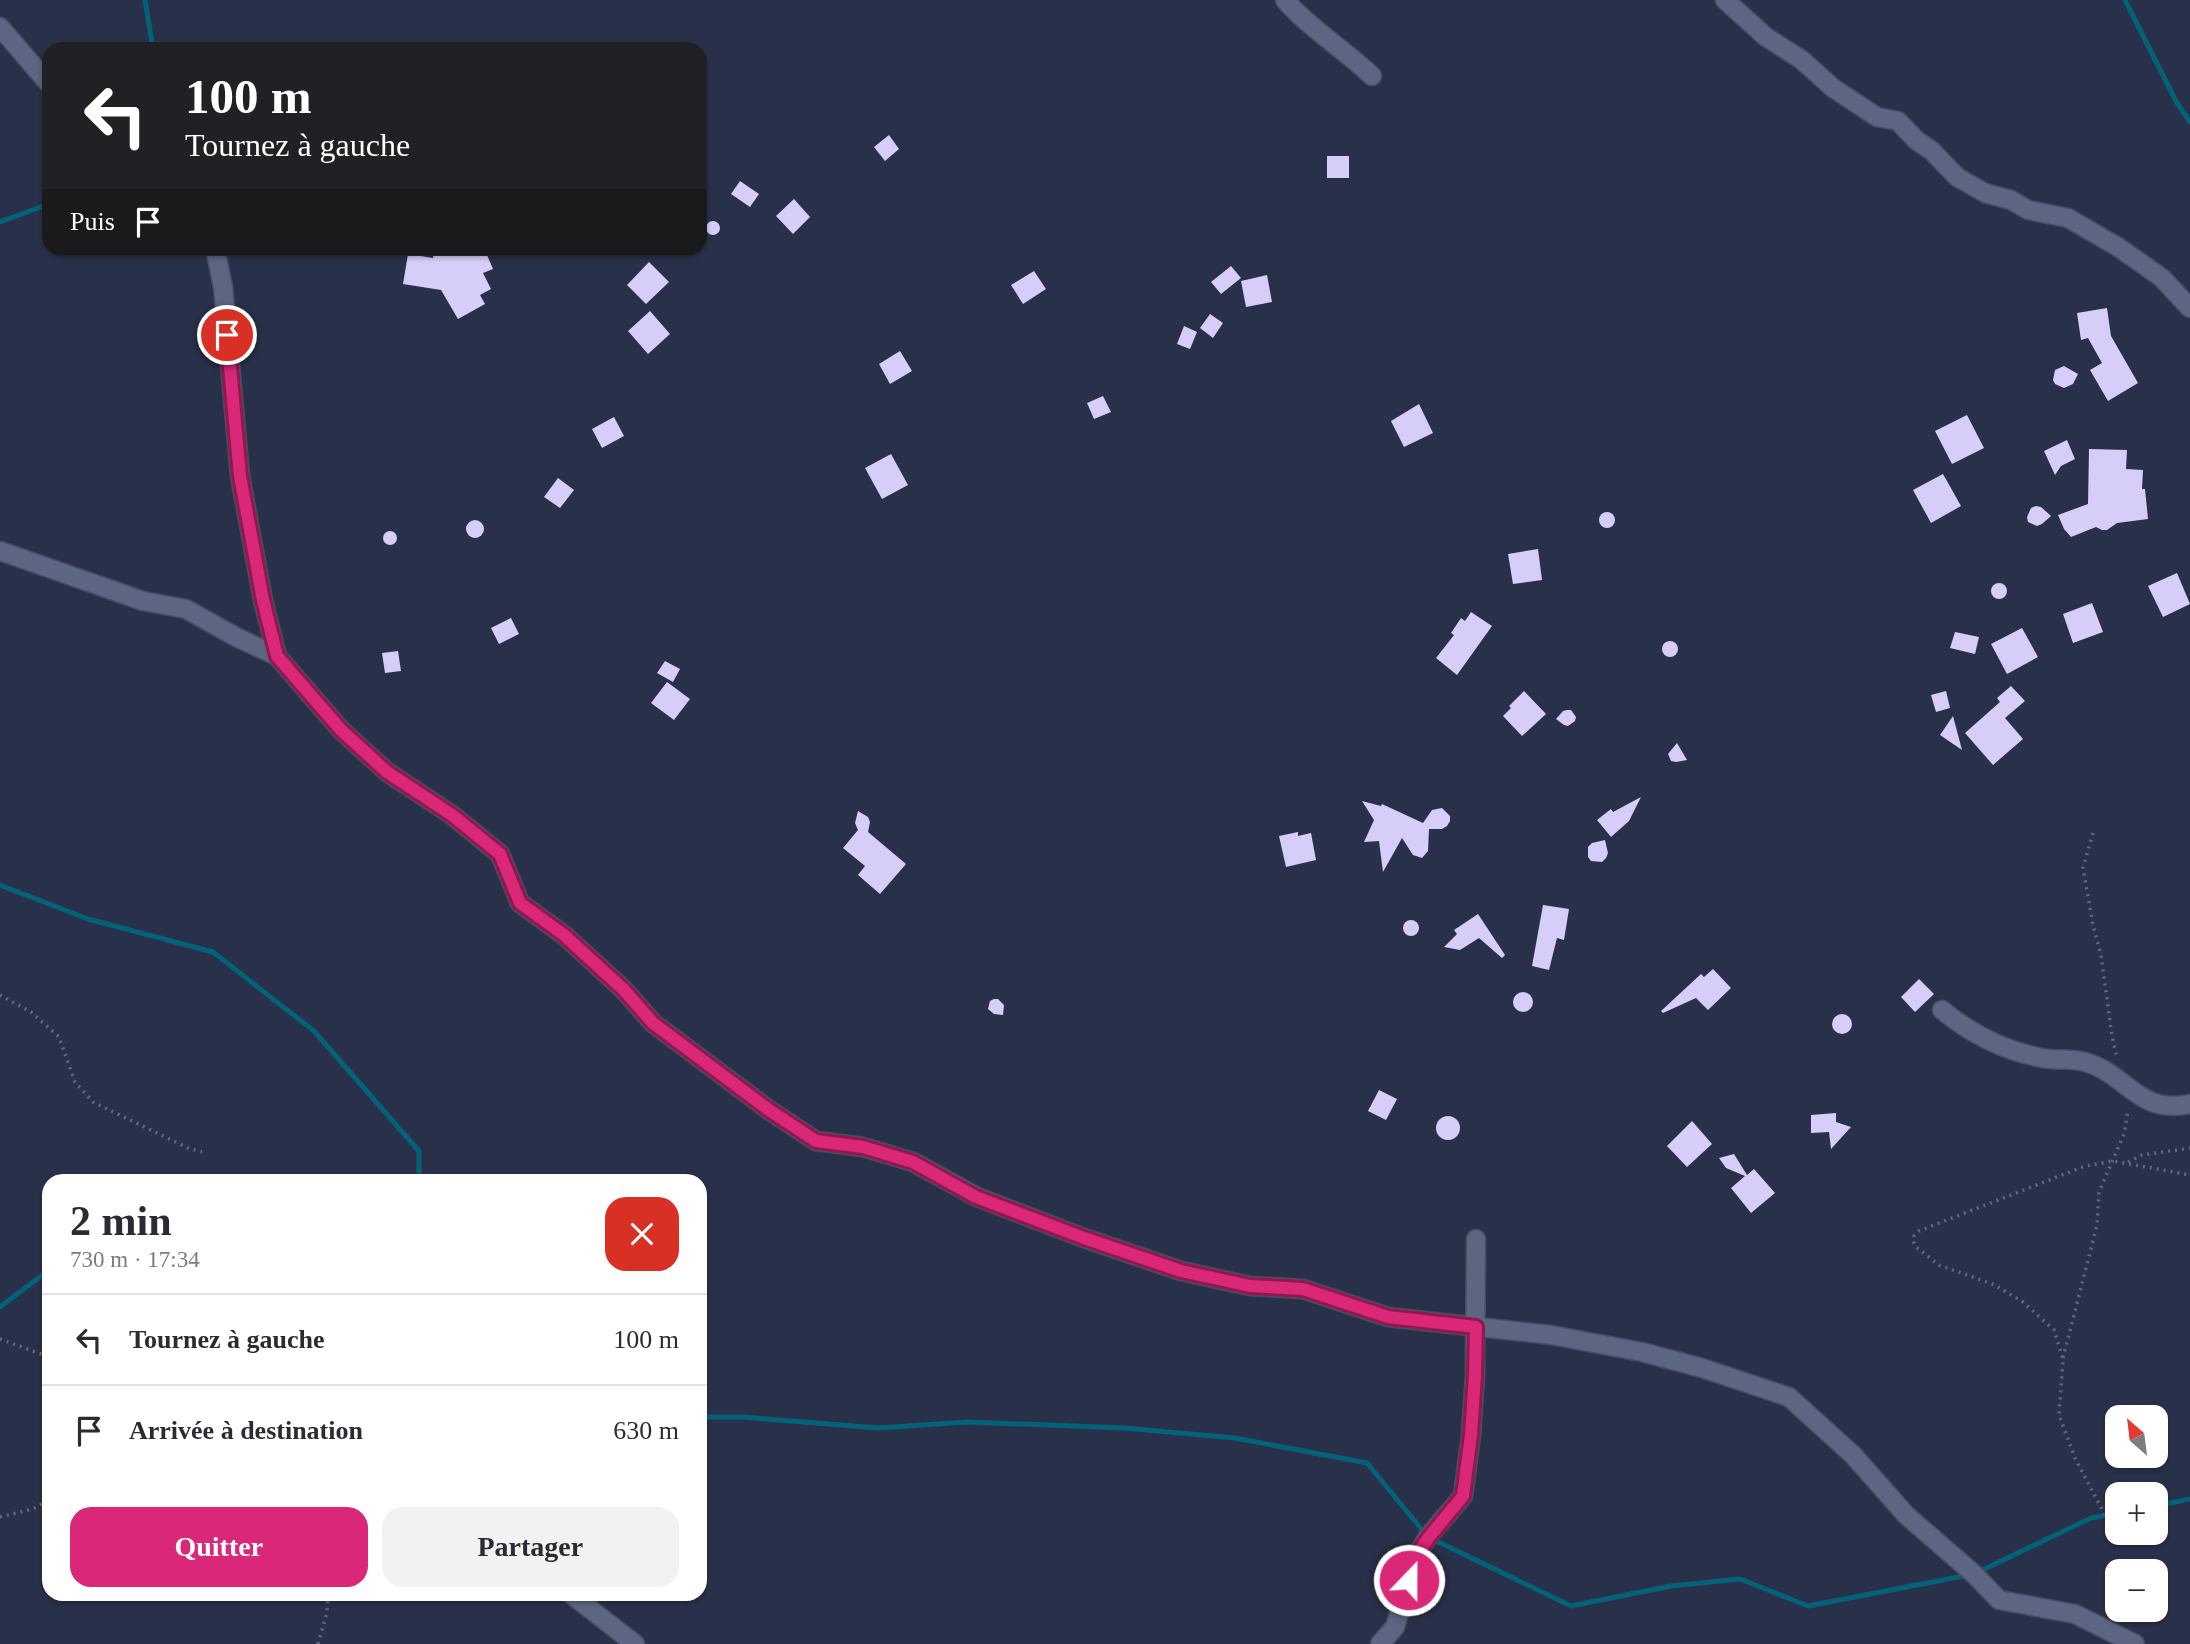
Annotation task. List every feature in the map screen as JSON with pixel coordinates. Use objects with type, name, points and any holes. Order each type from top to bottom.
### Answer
[{"type":"street","points":[[1285,0],[1298,16],[1352,57],[1372,76]]},
{"type":"street","points":[[1725,0],[1766,37],[1802,60],[1833,88],[1877,117],[1898,121],[1956,177],[1984,193],[2011,200],[2028,210],[2068,218],[2118,247],[2162,278],[2190,308]]},
{"type":"street","points":[[0,27],[42,76]]},
{"type":"street","points":[[217,256],[223,287],[240,476],[263,600],[277,656]]},
{"type":"street","points":[[0,551],[143,601],[186,609],[277,656],[341,730],[387,772],[452,815],[500,854],[520,903],[574,944],[624,990],[653,1023],[769,1110],[816,1141],[863,1147],[913,1162],[976,1197],[1181,1271],[1250,1286],[1303,1289],[1388,1317],[1550,1335],[1642,1352],[1702,1368],[1789,1398],[1853,1455],[1906,1515],[1974,1574],[1999,1600],[2075,1614],[2135,1644]]},
{"type":"street","points":[[1942,1010],[1962,1026],[2009,1050],[2045,1058],[2082,1061],[2102,1068],[2138,1096],[2157,1105],[2177,1107],[2190,1104]]},
{"type":"street","points":[[1380,1644],[1395,1627],[1416,1556],[1463,1496],[1475,1375],[1476,1239]]},
{"type":"street","points":[[580,1601],[635,1644]]},
{"type":"path","points":[[2093,833],[2083,868],[2128,1112],[2124,1134],[2099,1192],[2097,1225],[2063,1359],[2059,1415],[2076,1458],[2105,1515]]},
{"type":"path","points":[[0,995],[31,1013],[59,1037],[75,1082],[93,1102],[187,1148],[202,1152]]},
{"type":"path","points":[[2127,1163],[2142,1155],[2190,1148]]},
{"type":"path","points":[[2063,1359],[2054,1330],[2024,1302],[1995,1285],[1939,1265],[1916,1247],[1914,1236],[1919,1231],[2085,1166],[2113,1161],[2190,1175]]},
{"type":"path","points":[[0,1339],[42,1354]]},
{"type":"path","points":[[0,1517],[33,1509],[42,1504]]},
{"type":"path","points":[[318,1644],[328,1601]]},
{"type":"building","points":[[889,135],[899,149],[885,161],[874,147]]},
{"type":"building","points":[[1327,156],[1349,156],[1349,178],[1327,178]]},
{"type":"building","points":[[740,181],[759,194],[750,207],[731,194]]},
{"type":"building","points":[[794,199],[810,217],[793,234],[776,216]]},
{"type":"building","points":[[710,221],[716,221],[720,225],[720,231],[716,235],[707,232],[707,224]]},
{"type":"building","points":[[408,256],[487,256],[493,269],[483,273],[491,289],[480,295],[485,304],[458,319],[441,290],[403,284]]},
{"type":"building","points":[[649,262],[669,282],[646,304],[627,285]]},
{"type":"building","points":[[1231,266],[1241,278],[1221,294],[1211,282]]},
{"type":"building","points":[[1034,271],[1046,289],[1023,304],[1011,285]]},
{"type":"building","points":[[1267,275],[1272,302],[1246,307],[1241,281]]},
{"type":"building","points":[[2107,308],[2111,336],[2138,383],[2108,401],[2090,370],[2102,363],[2088,338],[2081,340],[2077,313]]},
{"type":"building","points":[[650,311],[670,334],[648,354],[628,331]]},
{"type":"building","points":[[1210,314],[1223,323],[1213,338],[1200,328]]},
{"type":"building","points":[[1184,326],[1197,332],[1190,349],[1177,344]]},
{"type":"building","points":[[900,351],[912,371],[890,384],[879,364]]},
{"type":"building","points":[[2064,366],[2078,374],[2073,384],[2064,388],[2053,380],[2055,370]]},
{"type":"building","points":[[1103,396],[1111,412],[1094,419],[1087,403]]},
{"type":"building","points":[[1419,404],[1433,433],[1404,447],[1391,421]]},
{"type":"building","points":[[1967,415],[1984,448],[1952,464],[1935,431]]},
{"type":"building","points":[[614,417],[624,436],[602,448],[592,429]]},
{"type":"building","points":[[2067,440],[2075,459],[2061,466],[2055,475],[2044,451]]},
{"type":"building","points":[[2089,449],[2127,450],[2126,469],[2143,470],[2142,489],[2145,489],[2148,519],[2117,523],[2107,530],[2096,527],[2071,537],[2064,529],[2058,515],[2088,504]]},
{"type":"building","points":[[891,454],[908,485],[882,499],[865,468]]},
{"type":"building","points":[[1943,474],[1961,506],[1931,523],[1913,490]]},
{"type":"building","points":[[558,478],[574,490],[560,508],[544,497]]},
{"type":"building","points":[[2036,506],[2051,516],[2037,526],[2028,522],[2027,517],[2031,508]]},
{"type":"building","points":[[1607,512],[1615,520],[1607,528],[1599,520]]},
{"type":"building","points":[[475,520],[481,523],[484,529],[481,535],[475,538],[469,535],[466,529],[469,523]]},
{"type":"building","points":[[387,531],[393,531],[397,538],[393,545],[387,545],[383,541],[383,535]]},
{"type":"building","points":[[1538,549],[1542,580],[1513,584],[1508,554]]},
{"type":"building","points":[[2177,573],[2190,604],[2163,617],[2148,586]]},
{"type":"building","points":[[1999,583],[2007,591],[1999,599],[1991,591]]},
{"type":"building","points":[[2092,603],[2103,632],[2073,643],[2063,614]]},
{"type":"building","points":[[1471,612],[1492,626],[1457,675],[1436,658],[1454,635],[1451,633],[1461,618],[1465,621]]},
{"type":"building","points":[[511,618],[519,634],[499,644],[491,628]]},
{"type":"building","points":[[2022,628],[2038,657],[2007,674],[1991,644]]},
{"type":"building","points":[[1955,632],[1979,637],[1975,654],[1950,648]]},
{"type":"building","points":[[1670,641],[1678,649],[1670,657],[1662,649]]},
{"type":"building","points":[[398,651],[401,671],[385,673],[382,653]]},
{"type":"building","points":[[665,661],[680,669],[673,682],[657,673]]},
{"type":"building","points":[[667,682],[690,699],[674,720],[651,703]]},
{"type":"building","points":[[2011,686],[2025,701],[2005,718],[2023,739],[1993,765],[1965,733],[2000,702],[1997,698]]},
{"type":"building","points":[[1524,691],[1546,714],[1522,736],[1503,716]]},
{"type":"building","points":[[1946,691],[1950,708],[1936,712],[1931,695]]},
{"type":"building","points":[[1571,710],[1576,717],[1568,726],[1556,719],[1563,711]]},
{"type":"building","points":[[1953,716],[1962,750],[1940,735]]},
{"type":"building","points":[[1677,743],[1687,760],[1671,761],[1668,754]]},
{"type":"building","points":[[1641,797],[1629,821],[1611,837],[1597,820],[1611,809],[1613,812]]},
{"type":"building","points":[[1362,801],[1381,806],[1382,804],[1423,823],[1432,810],[1442,808],[1450,816],[1450,821],[1442,829],[1429,829],[1428,851],[1422,858],[1413,855],[1402,838],[1383,872],[1379,841],[1364,842],[1374,820]]},
{"type":"building","points":[[858,811],[868,817],[868,832],[906,864],[880,894],[858,875],[865,866],[843,848],[858,830],[855,823]]},
{"type":"building","points":[[1298,832],[1298,836],[1311,833],[1316,860],[1286,867],[1279,836]]},
{"type":"building","points":[[1605,840],[1608,853],[1606,858],[1602,862],[1591,861],[1588,847],[1592,843]]},
{"type":"building","points":[[1543,905],[1569,909],[1564,940],[1557,938],[1549,970],[1532,966]]},
{"type":"building","points":[[1478,914],[1505,955],[1502,958],[1479,938],[1460,950],[1444,947],[1457,934],[1454,930]]},
{"type":"building","points":[[1411,920],[1417,922],[1417,934],[1411,936],[1405,934],[1403,928],[1405,922]]},
{"type":"building","points":[[1713,969],[1731,988],[1708,1010],[1696,998],[1663,1013],[1661,1011],[1701,974],[1704,977]]},
{"type":"building","points":[[1919,979],[1934,994],[1915,1012],[1901,997]]},
{"type":"building","points":[[1523,992],[1530,995],[1533,1002],[1530,1009],[1523,1012],[1516,1009],[1513,1002],[1516,995]]},
{"type":"building","points":[[994,999],[1004,1005],[1003,1015],[994,1014],[988,1009],[990,1001]]},
{"type":"building","points":[[1838,1014],[1846,1014],[1852,1024],[1846,1034],[1838,1034],[1832,1028],[1832,1020]]},
{"type":"building","points":[[1379,1090],[1397,1099],[1386,1120],[1368,1111]]},
{"type":"building","points":[[1836,1113],[1836,1122],[1851,1127],[1831,1149],[1829,1132],[1811,1133],[1811,1115]]},
{"type":"building","points":[[1448,1116],[1456,1120],[1460,1128],[1456,1136],[1448,1140],[1440,1136],[1436,1128],[1440,1120]]},
{"type":"building","points":[[1692,1121],[1712,1144],[1687,1167],[1667,1146]]},
{"type":"building","points":[[1734,1154],[1747,1175],[1754,1169],[1775,1193],[1751,1213],[1731,1188],[1745,1176],[1726,1168],[1719,1158]]},
{"type":"waterway","points":[[145,0],[152,42]]},
{"type":"waterway","points":[[2125,0],[2177,103],[2190,122]]},
{"type":"waterway","points":[[0,222],[42,207]]},
{"type":"waterway","points":[[0,885],[88,919],[213,952],[314,1031],[419,1151],[419,1174]]},
{"type":"waterway","points":[[0,1307],[42,1275]]},
{"type":"waterway","points":[[707,1417],[742,1417],[878,1428],[967,1422],[1124,1428],[1235,1438],[1367,1463],[1428,1537],[1571,1606],[1671,1586],[1740,1579],[1808,1606],[1974,1574],[2091,1518],[2105,1515]]},
{"type":"waterway","points":[[2168,1504],[2190,1499]]},
{"type":"route","points":[[227,335],[240,476],[263,600],[277,656],[341,730],[387,772],[452,815],[500,854],[520,903],[564,935],[624,990],[653,1023],[769,1110],[816,1141],[863,1147],[913,1162],[976,1197],[1181,1271],[1250,1286],[1303,1289],[1388,1317],[1476,1327],[1471,1435],[1463,1496],[1416,1556],[1409,1580]]}]
